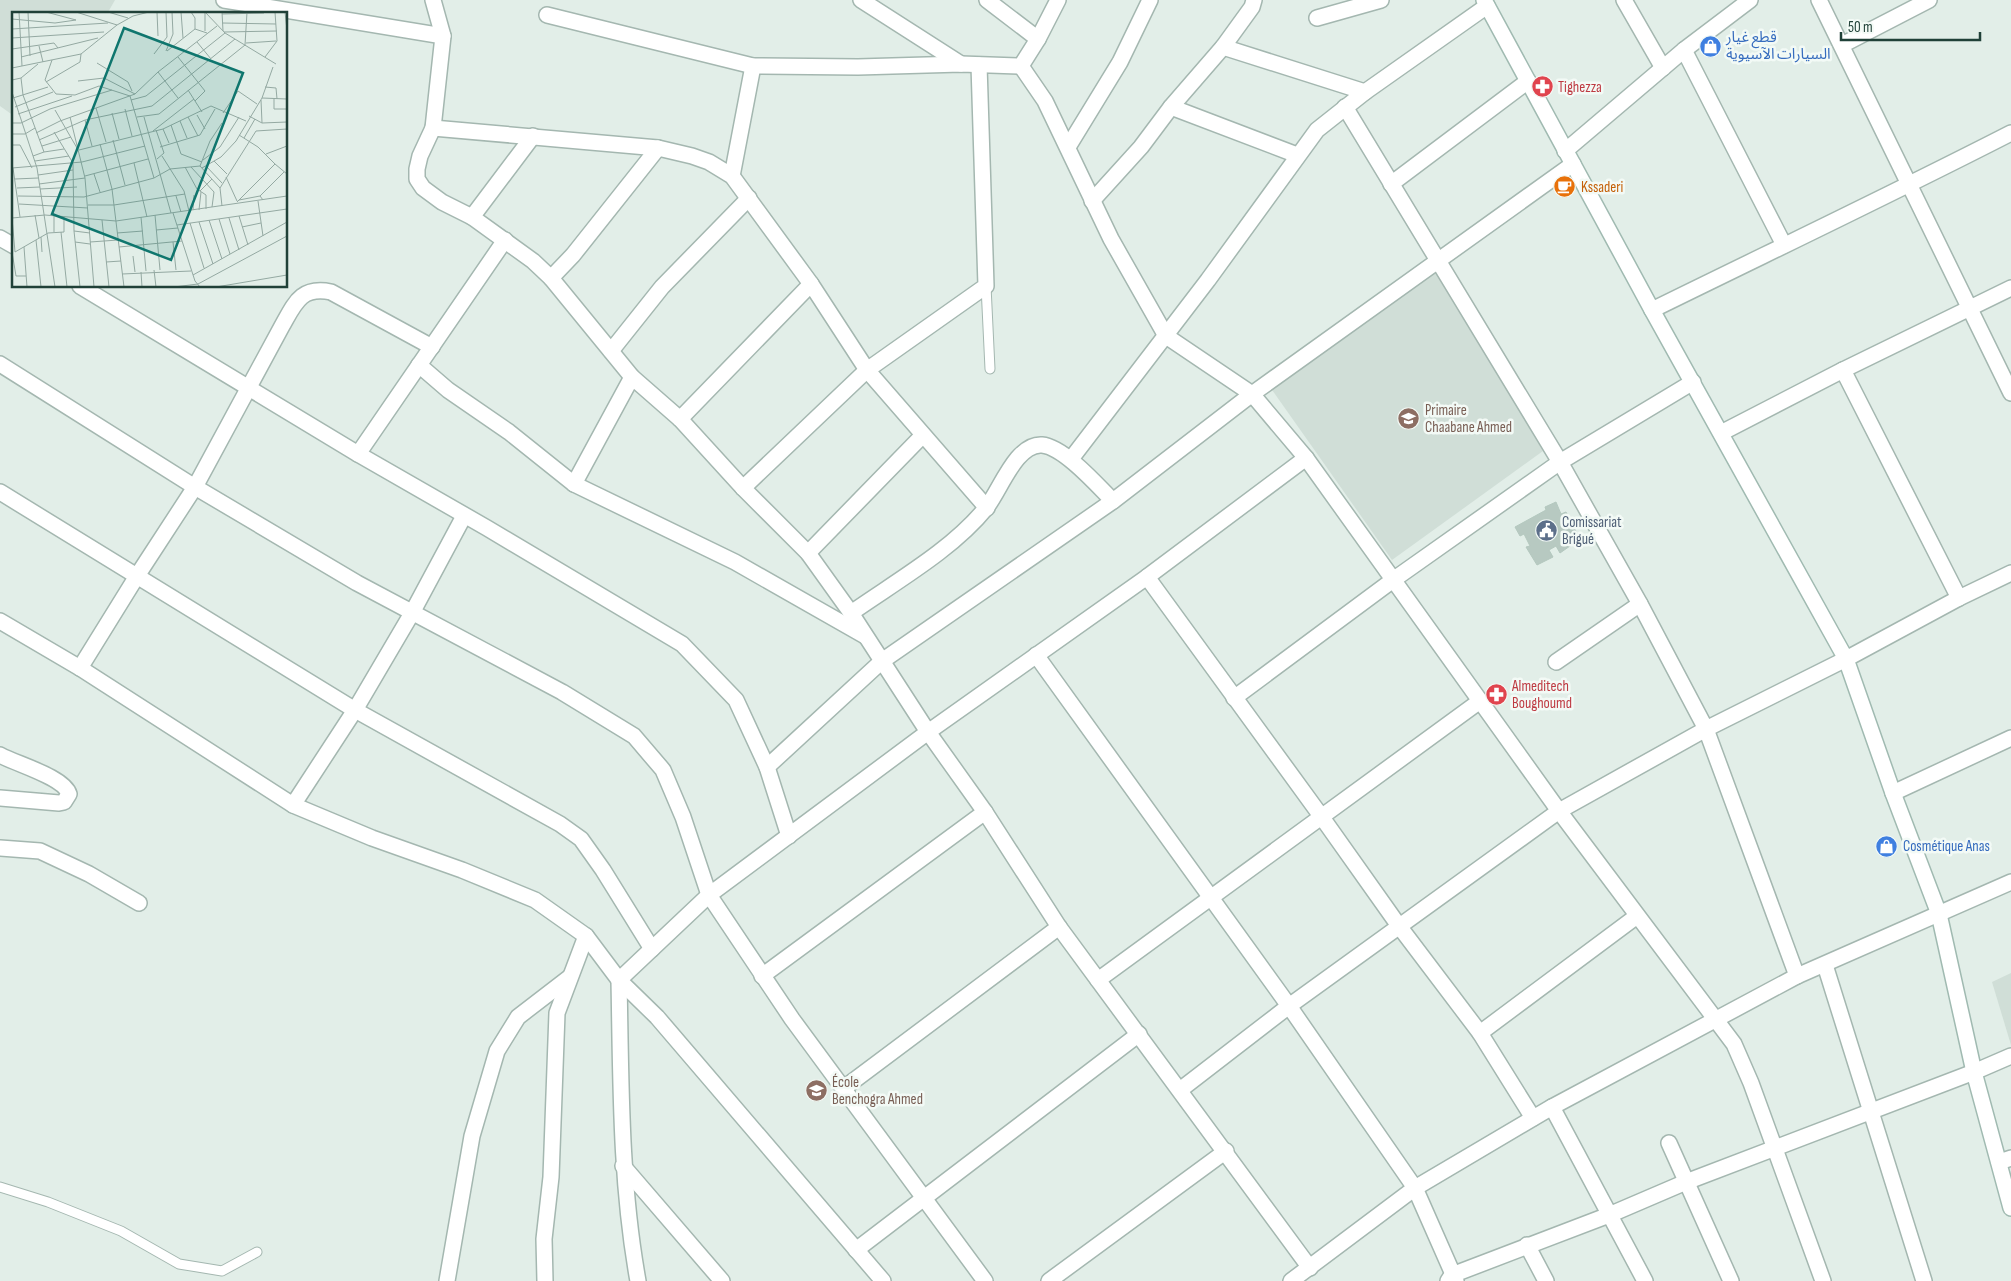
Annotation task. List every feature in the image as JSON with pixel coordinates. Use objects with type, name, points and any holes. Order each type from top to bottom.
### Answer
[{"type":"street","points":[[224,0],[444,36]]},
{"type":"street","points":[[433,0],[444,36],[433,128],[420,156],[417,179],[423,188],[442,202],[472,217],[505,240],[533,261],[551,278],[632,377],[680,419],[743,488],[808,553],[851,613],[928,732],[985,812],[1060,927],[1226,1151],[1300,1276],[1415,1188],[1552,1107],[1797,976],[2011,882]]},
{"type":"street","points":[[861,0],[961,64]]},
{"type":"street","points":[[987,0],[1003,5],[1038,39]]},
{"type":"street","points":[[1021,66],[1038,39],[1058,0]]},
{"type":"street","points":[[1068,147],[1120,62],[1150,0]]},
{"type":"street","points":[[1092,201],[1141,147],[1171,106],[1223,47],[1252,7],[1254,0]]},
{"type":"street","points":[[1317,18],[1381,0]]},
{"type":"street","points":[[1624,0],[1663,68]]},
{"type":"street","points":[[1565,151],[1684,50],[1750,0]]},
{"type":"street","points":[[1819,0],[2011,393]]},
{"type":"street","points":[[1842,45],[1929,0]]},
{"type":"street","points":[[1071,459],[1166,336],[1317,130],[1345,107],[1486,3],[1652,310],[1846,659],[1893,793],[1939,914],[1974,1072],[2005,1160],[2011,1208]]},
{"type":"street","points":[[547,15],[753,66],[858,67],[961,64],[1021,66]]},
{"type":"street","points":[[1223,47],[1365,92]]},
{"type":"street","points":[[1684,50],[1784,244]]},
{"type":"street","points":[[743,488],[867,370],[986,286],[979,65]]},
{"type":"street","points":[[732,176],[753,66]]},
{"type":"street","points":[[1021,66],[1045,101],[1111,239],[1166,336],[1252,394],[1306,458],[1559,811],[1734,1044],[1776,1149],[1823,1281]]},
{"type":"street","points":[[1391,184],[1528,81]]},
{"type":"street","points":[[1171,106],[1297,156]]},
{"type":"street","points":[[1345,107],[1560,462],[1640,604],[1706,729],[1797,976]]},
{"type":"street","points":[[433,128],[658,148],[709,162],[732,176],[811,284],[867,370],[986,508]]},
{"type":"street","points":[[1652,310],[1784,244],[1909,185],[2011,133]]},
{"type":"street","points":[[472,217],[533,136]]},
{"type":"street","points":[[551,278],[573,254],[658,148]]},
{"type":"street","points":[[767,767],[882,661],[1113,501],[1252,394],[1573,164]]},
{"type":"street","points":[[611,351],[662,287],[749,198]]},
{"type":"street","points":[[0,238],[12,245]]},
{"type":"street","points":[[358,454],[505,240]]},
{"type":"street","points":[[680,419],[811,284]]},
{"type":"street","points":[[83,288],[358,454],[682,644],[736,700],[767,767],[789,836]]},
{"type":"street","points":[[1722,433],[1843,370],[2011,288]]},
{"type":"street","points":[[80,668],[195,487],[294,305],[304,294],[317,289],[331,292],[432,347]]},
{"type":"street","points":[[0,364],[195,487],[357,583],[562,692],[634,736],[663,770],[683,817],[709,895],[762,976],[985,1281]]},
{"type":"street","points":[[419,365],[448,390],[509,432],[574,484],[735,562],[866,636]]},
{"type":"street","points":[[1843,370],[1959,598]]},
{"type":"street","points":[[574,484],[632,377]]},
{"type":"street","points":[[1234,698],[1394,580],[1560,462],[1693,382]]},
{"type":"street","points":[[808,553],[923,435]]},
{"type":"street","points":[[851,613],[953,542],[986,508],[1017,459],[1032,447],[1046,446],[1071,459],[1113,501]]},
{"type":"street","points":[[638,1281],[632,1247],[623,1166],[619,980],[709,895],[928,732],[1147,577],[1306,458]]},
{"type":"street","points":[[0,492],[355,710],[560,824],[580,839],[603,870],[652,949]]},
{"type":"street","points":[[292,805],[355,710],[412,613],[464,516]]},
{"type":"street","points":[[1180,1090],[1289,1006],[1559,811],[1706,729],[2011,573]]},
{"type":"street","points":[[1147,577],[1399,926],[1480,1033],[1533,1118]]},
{"type":"street","points":[[1556,662],[1640,604]]},
{"type":"street","points":[[0,621],[80,668],[292,805],[372,838],[462,870],[534,900],[586,936],[619,980],[657,1016],[883,1281]]},
{"type":"street","points":[[1036,655],[1289,1006],[1415,1188],[1452,1279],[1527,1245],[1609,1215],[1686,1182],[1776,1149],[2011,1056]]},
{"type":"street","points":[[1098,980],[1480,701]]},
{"type":"street","points":[[1893,793],[2011,738]]},
{"type":"street","points":[[0,755],[55,780],[67,789],[68,794],[64,802],[59,803],[0,798]]},
{"type":"street","points":[[762,976],[985,812]]},
{"type":"street","points":[[0,848],[40,851],[89,874],[139,903]]},
{"type":"street","points":[[1480,1033],[1637,916]]},
{"type":"street","points":[[844,1088],[1060,927]]},
{"type":"street","points":[[545,1281],[544,1239],[551,1177],[557,1013],[586,936]]},
{"type":"street","points":[[1825,965],[1924,1281]]},
{"type":"street","points":[[447,1281],[472,1136],[497,1051],[518,1016],[570,977]]},
{"type":"street","points":[[856,1250],[1139,1034]]},
{"type":"street","points":[[1552,1107],[1645,1281]]},
{"type":"street","points":[[1669,1142],[1731,1281]]},
{"type":"street","points":[[1049,1281],[1226,1151]]},
{"type":"street","points":[[623,1166],[722,1281]]},
{"type":"street","points":[[1527,1245],[1546,1281]]},
{"type":"lane","points":[[986,286],[990,369]]},
{"type":"lane","points":[[0,1187],[48,1202],[121,1231],[179,1264],[222,1271],[257,1252]]},
{"type":"shaded area","points":[[0,0],[115,0],[108,12],[12,12],[12,115],[0,106]]},
{"type":"shaded area","name":"Primaire Chaabane Ahmed","points":[[1433,263],[1543,451],[1392,560],[1270,387]]},
{"type":"shaded area","points":[[2011,973],[2011,1045],[1992,982]]},
{"type":"building","name":"Comissariat Brigué","points":[[1556,502],[1561,514],[1566,512],[1580,539],[1560,553],[1556,546],[1549,550],[1553,557],[1537,565],[1526,547],[1530,546],[1524,534],[1520,536],[1515,527],[1546,510],[1545,507]]},
{"type":"place","name":"قطع غيار السيارات الآسيوية","points":[[1710,46]]},
{"type":"place","name":"Tighezza","points":[[1542,87]]},
{"type":"place","name":"Kssaderi","points":[[1565,187]]},
{"type":"place","name":"Primaire Chaabane Ahmed","points":[[1409,419]]},
{"type":"place","name":"Comissariat Brigué","points":[[1546,531]]},
{"type":"place","name":"Almeditech Boughoumd","points":[[1496,695]]},
{"type":"place","name":"Cosmétique Anas","points":[[1887,846]]},
{"type":"place","name":"École Benchogra Ahmed","points":[[816,1091]]}]
